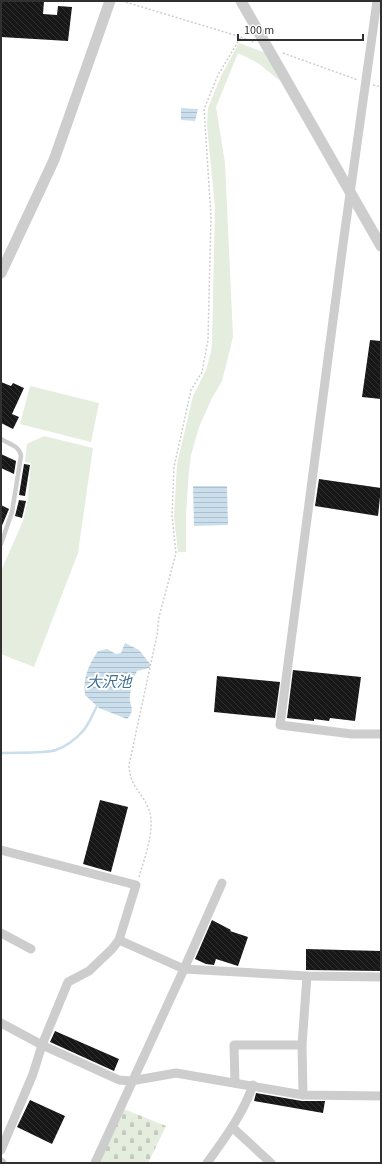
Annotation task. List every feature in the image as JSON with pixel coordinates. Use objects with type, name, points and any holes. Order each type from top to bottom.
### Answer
[{"type":"street","points":[[1,273],[54,160],[110,1]]},
{"type":"street","points":[[242,1],[381,246]]},
{"type":"street","points":[[377,1],[343,244],[280,725],[352,734],[381,734]]},
{"type":"street","points":[[1,850],[136,885],[119,940],[112,949],[89,971],[68,982],[42,1045],[33,1074],[1,1150]]},
{"type":"street","points":[[95,1163],[222,883]]},
{"type":"street","points":[[1,933],[31,949]]},
{"type":"street","points":[[119,940],[184,969],[307,976],[381,976]]},
{"type":"street","points":[[303,1095],[302,1045],[307,976]]},
{"type":"street","points":[[1,1024],[42,1045],[119,1080],[131,1081],[176,1073],[303,1095],[381,1096]]},
{"type":"street","points":[[235,1083],[234,1045],[302,1045]]},
{"type":"street","points":[[207,1163],[233,1128],[248,1100],[253,1086]]},
{"type":"street","points":[[233,1128],[271,1163]]},
{"type":"lane","points":[[1,439],[18,448],[21,456],[12,512],[1,544]]},
{"type":"path","points":[[122,1],[241,37],[268,48]]},
{"type":"path","points":[[136,885],[148,844],[151,820],[149,810],[130,776],[129,765],[157,635],[159,617],[176,553],[172,516],[174,467],[191,390],[202,372],[208,340],[211,216],[204,109],[218,75],[241,37]]},
{"type":"path","points":[[283,53],[365,83],[381,87]]},
{"type":"green space","points":[[239,43],[266,53],[280,81],[258,63],[238,53],[216,107],[225,163],[233,337],[222,381],[212,398],[199,427],[191,455],[186,514],[186,552],[178,552],[174,517],[177,464],[193,396],[206,370],[212,343],[215,208],[207,125],[208,108],[221,76]]},
{"type":"green space","points":[[30,386],[99,403],[91,442],[20,424]]},
{"type":"green space","points":[[44,436],[93,448],[78,553],[34,667],[1,654],[1,571],[23,521],[27,504],[31,463],[25,462],[27,444]]},
{"type":"green space","points":[[121,1108],[166,1126],[148,1163],[98,1163]]},
{"type":"water","points":[[181,108],[198,109],[195,121],[181,120]]},
{"type":"water","points":[[193,486],[227,486],[228,525],[194,526]]},
{"type":"water","name":"大沢池","points":[[125,643],[139,650],[151,665],[149,668],[137,671],[132,683],[130,695],[132,709],[127,719],[99,708],[85,695],[87,672],[98,651],[107,649],[116,654],[121,653]]},
{"type":"building","points":[[1,1],[44,1],[43,14],[57,15],[58,6],[72,7],[68,41],[1,37]]},
{"type":"building","points":[[370,340],[381,341],[381,399],[362,397]]},
{"type":"building","points":[[1,382],[11,386],[13,383],[24,388],[12,414],[19,417],[13,429],[1,423]]},
{"type":"building","points":[[1,454],[16,461],[14,474],[1,468]]},
{"type":"building","points":[[24,464],[30,465],[25,496],[19,495]]},
{"type":"building","points":[[319,479],[381,488],[378,516],[315,506]]},
{"type":"building","points":[[19,500],[26,501],[22,518],[15,516]]},
{"type":"building","points":[[1,505],[9,509],[1,528]]},
{"type":"building","points":[[293,670],[361,677],[355,721],[330,718],[329,721],[314,719],[314,721],[287,718]]},
{"type":"building","points":[[217,676],[280,682],[275,718],[214,712]]},
{"type":"building","points":[[100,800],[128,807],[111,872],[83,864]]},
{"type":"building","points":[[212,920],[231,930],[230,931],[248,937],[238,966],[216,959],[214,965],[206,964],[195,959]]},
{"type":"building","points":[[306,949],[381,951],[381,971],[306,970]]},
{"type":"building","points":[[55,1031],[119,1059],[114,1071],[50,1042]]},
{"type":"building","points":[[256,1093],[302,1101],[325,1101],[323,1113],[254,1101]]},
{"type":"building","points":[[30,1100],[65,1116],[52,1144],[17,1127]]},
{"type":"waterway","points":[[1,753],[44,752],[59,749],[80,735],[89,723],[97,706]]}]
